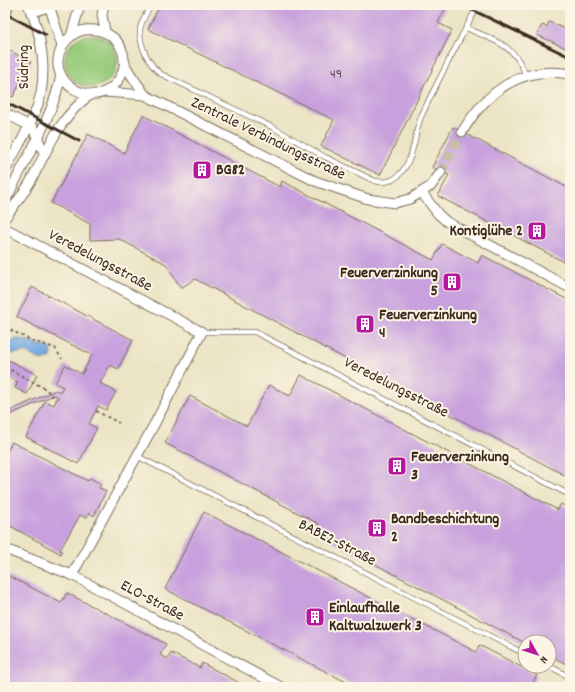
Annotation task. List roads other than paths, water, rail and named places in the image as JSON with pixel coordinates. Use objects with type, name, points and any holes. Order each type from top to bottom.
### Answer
[{"type":"street","points":[[30,9],[50,5],[61,50]]},
{"type":"street","points":[[80,5],[70,36],[61,50],[58,64],[61,75],[66,84],[75,91],[90,95]]},
{"type":"street","points":[[104,5],[102,16],[104,31]]},
{"type":"street","name":"Südring","points":[[5,170],[38,104],[42,54],[40,38],[30,9]]},
{"type":"street","points":[[5,218],[21,197],[66,116],[75,106],[90,95],[105,92],[119,80],[123,72],[123,53],[118,42],[104,31],[93,29],[81,30],[70,36]]},
{"type":"street","points":[[42,54],[61,50]]},
{"type":"street","points":[[124,62],[145,95]]},
{"type":"street","points":[[462,132],[481,105],[496,91],[526,76],[553,72],[570,74]]},
{"type":"street","points":[[5,202],[57,96],[61,75]]},
{"type":"street","name":"Zentrale Verbindungsstraße","points":[[105,92],[145,95],[283,165],[343,192],[368,199],[395,202],[422,193],[431,186],[441,172]]},
{"type":"street","points":[[5,112],[28,125],[38,137],[45,155]]},
{"type":"street","points":[[422,193],[438,214],[447,222],[570,288]]},
{"type":"street","name":"Veredelungsstraße","points":[[5,228],[202,332]]},
{"type":"street","points":[[72,575],[202,332]]},
{"type":"street","name":"ELO-Straße","points":[[5,549],[72,575],[281,687]]},
{"type":"lane","points":[[151,5],[141,23],[140,31],[149,63],[153,68],[161,74],[272,127],[324,157],[362,176],[382,182],[390,181],[398,176],[409,161],[422,116],[478,5]]},
{"type":"lane","points":[[466,28],[498,42],[515,54],[521,63],[526,76]]},
{"type":"lane","name":"Veredelungsstraße","points":[[202,332],[255,332],[570,495]]},
{"type":"lane","name":"BABE2-Straße","points":[[137,456],[517,650]]},
{"type":"lane","points":[[557,670],[570,677]]},
{"type":"water","points":[[16,339],[49,347],[52,351],[51,357],[43,361],[25,352],[12,354],[8,350],[9,343]]},
{"type":"tunnel","points":[[441,172],[462,132]]},
{"type":"railway","points":[[462,5],[570,57]]},
{"type":"railway","points":[[10,16],[46,35]]},
{"type":"railway","points":[[5,102],[79,141]]},
{"type":"place","name":"BG82","points":[[202,170]]},
{"type":"place","name":"Kontiglühe 2","points":[[537,231]]},
{"type":"place","name":"Feuerverzinkung 5","points":[[452,282]]},
{"type":"place","name":"Feuerverzinkung 4","points":[[365,324]]},
{"type":"place","name":"Feuerverzinkung 3","points":[[397,466]]},
{"type":"place","name":"Bandbeschichtung 2","points":[[377,528]]},
{"type":"place","name":"Einlaufhalle Kaltwalzwerk 3","points":[[315,617]]}]
